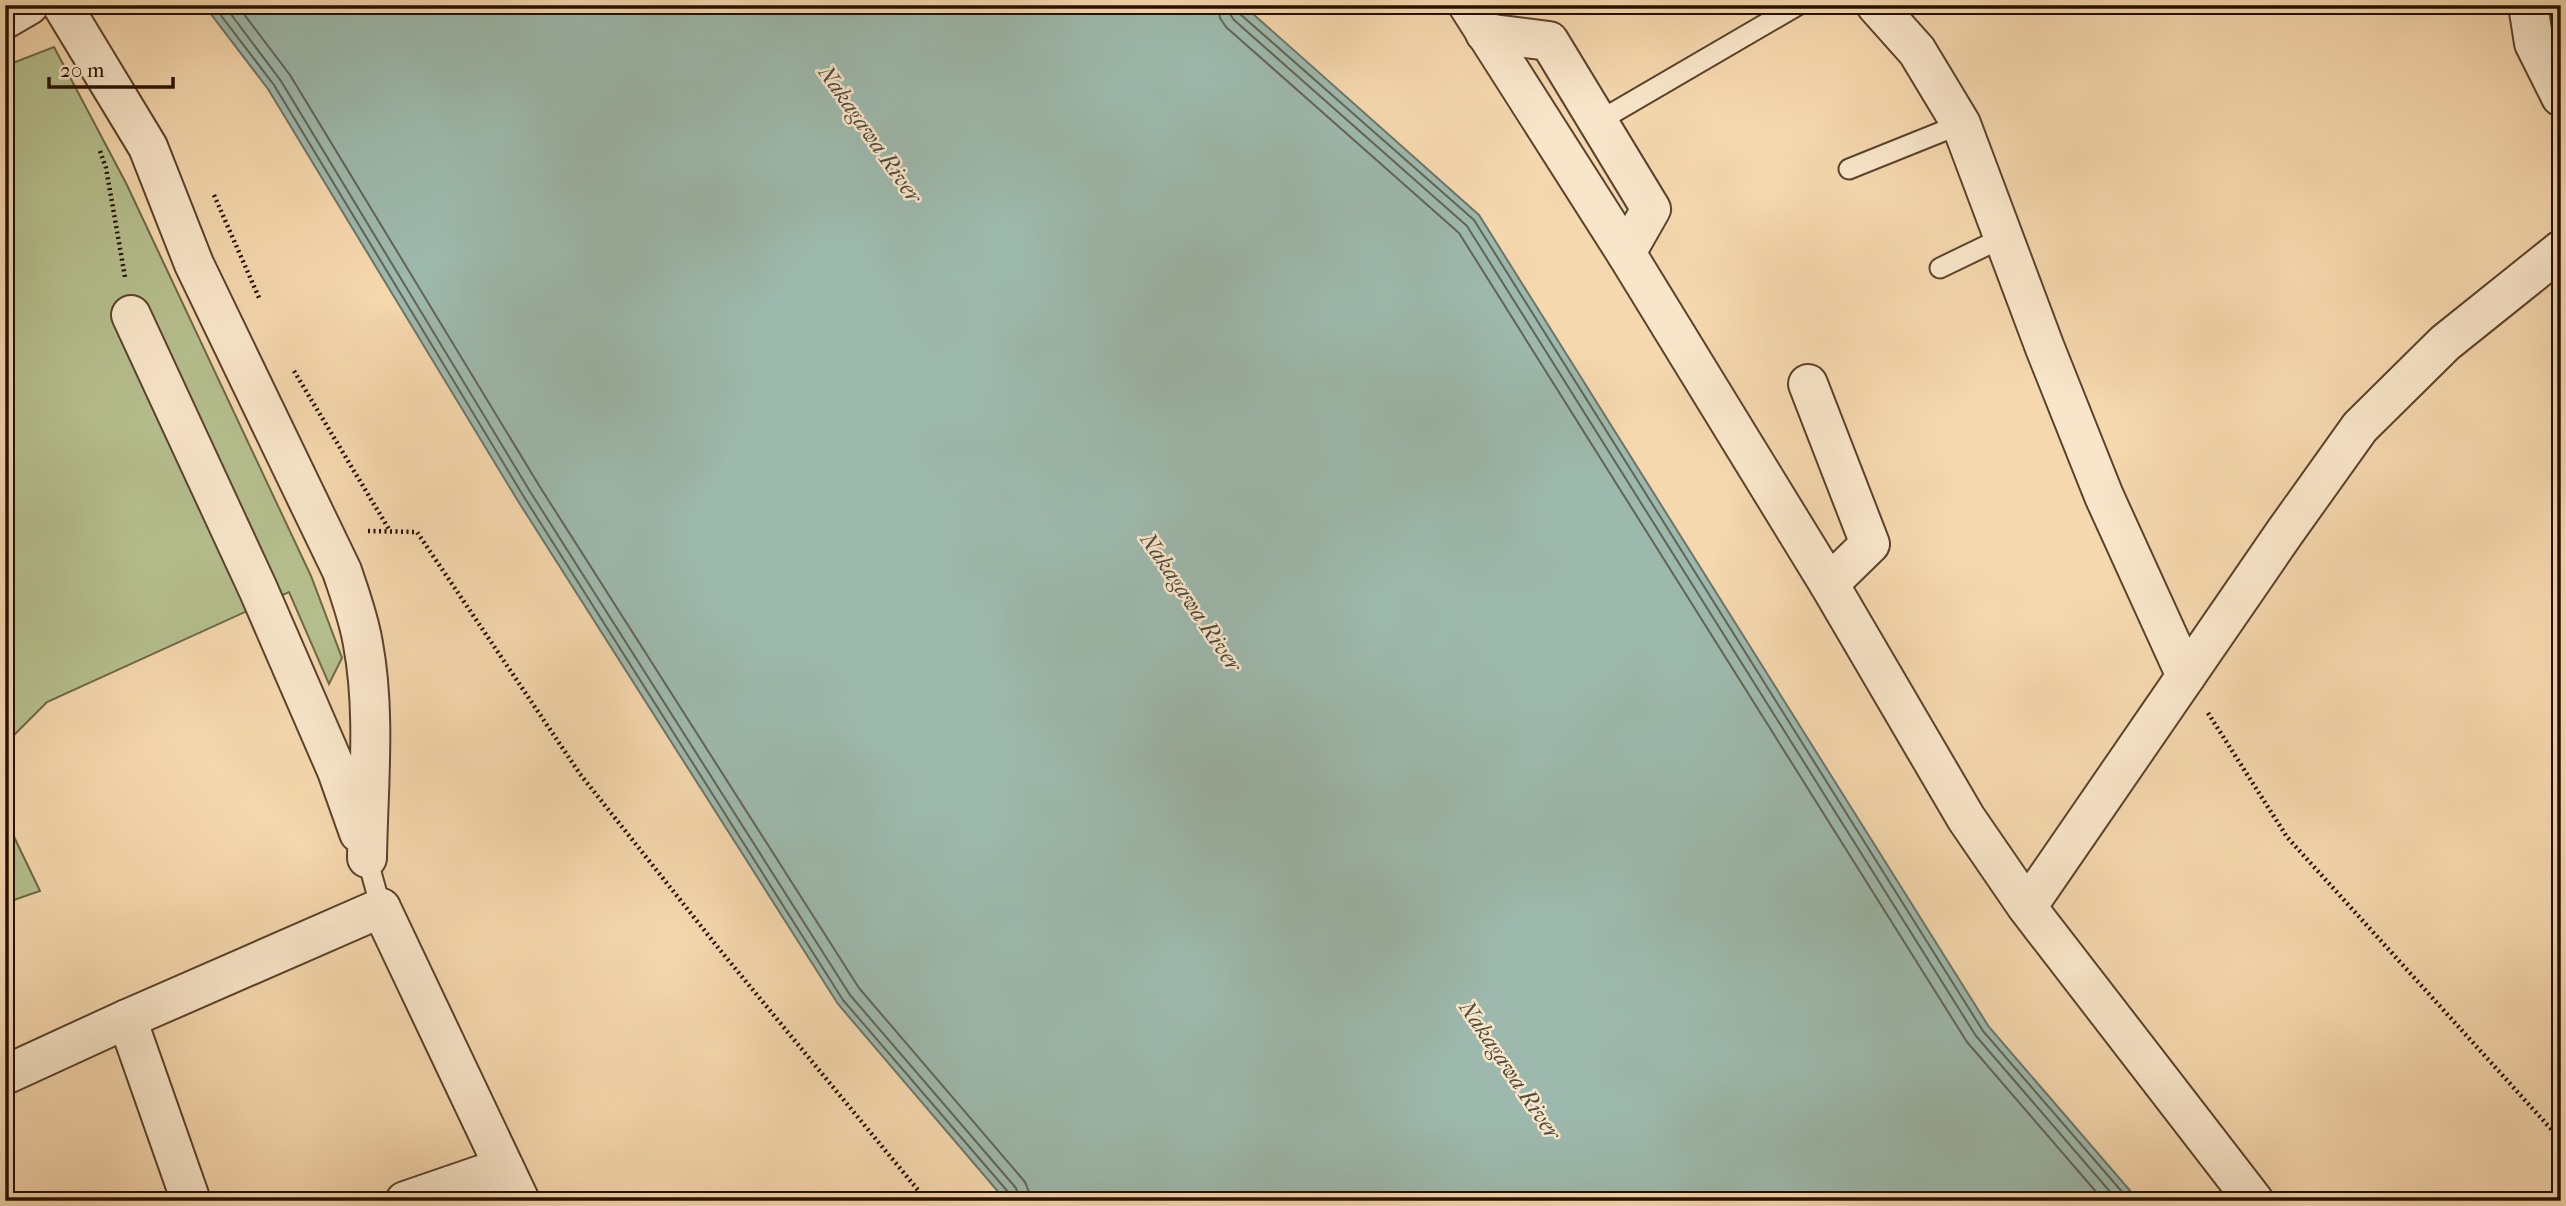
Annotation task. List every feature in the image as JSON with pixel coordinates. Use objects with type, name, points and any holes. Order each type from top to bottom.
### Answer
[{"type":"street","points":[[5,19],[29,5]]},
{"type":"street","points":[[62,5],[148,147],[194,264],[342,572],[363,645],[369,705],[367,858]]},
{"type":"street","points":[[1876,5],[1917,51],[1961,124],[2104,496],[2195,692]]},
{"type":"street","points":[[2528,5],[2534,43],[2561,97]]},
{"type":"street","points":[[1476,19],[1549,41],[1651,209],[1626,253]]},
{"type":"street","points":[[1476,19],[1626,253],[1829,584],[1966,818],[2027,907],[2254,1201]]},
{"type":"street","points":[[2027,907],[2195,692],[2360,427],[2445,343],[2561,250]]},
{"type":"street","points":[[131,315],[258,589],[337,771],[367,858]]},
{"type":"street","points":[[1808,384],[1870,544],[1829,584]]},
{"type":"street","points":[[5,1075],[127,1018],[381,908],[512,1184],[405,1201]]},
{"type":"street","points":[[127,1018],[191,1201]]},
{"type":"lane","points":[[1599,121],[1798,5]]},
{"type":"lane","points":[[1849,169],[1961,124]]},
{"type":"lane","points":[[1940,268],[2004,237]]},
{"type":"lane","points":[[367,858],[381,908]]},
{"type":"path","points":[[97,144],[106,167],[131,315]]},
{"type":"path","points":[[214,195],[262,305]]},
{"type":"path","points":[[291,366],[391,532],[417,533],[580,774],[737,971],[927,1201]]},
{"type":"path","points":[[2195,692],[2287,837],[2561,1140]]},
{"type":"green space","points":[[54,47],[126,183],[311,576],[342,658],[329,684],[289,592],[47,702],[5,744],[5,66]]},
{"type":"green space","points":[[5,818],[40,891],[5,903]]},
{"type":"water","name":"Nakagawa River","points":[[204,5],[1243,5],[1479,215],[1989,1027],[2139,1201],[1006,1201],[838,1004],[518,501],[268,89]]}]
